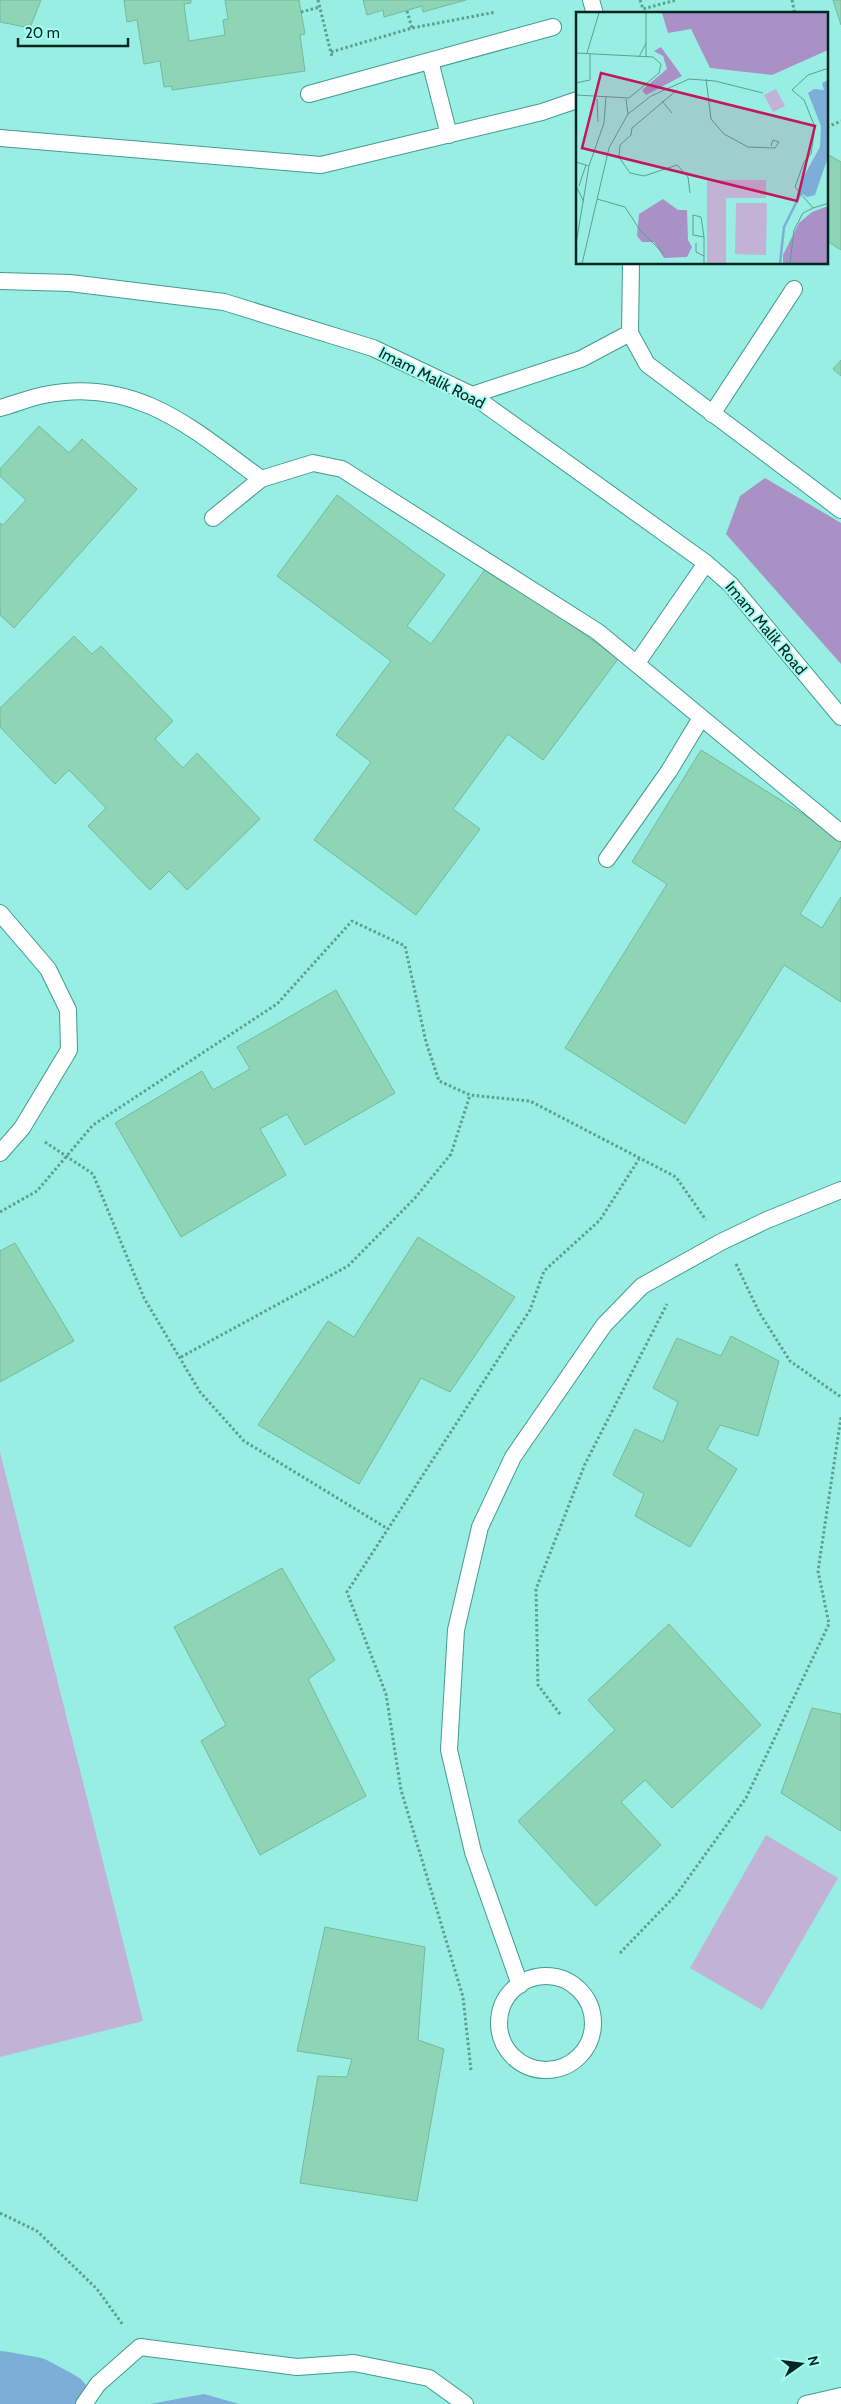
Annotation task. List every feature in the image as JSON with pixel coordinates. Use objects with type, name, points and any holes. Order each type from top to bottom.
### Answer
[{"type":"lane","points":[[309,94],[553,27]]},
{"type":"lane","points":[[430,61],[449,135]]},
{"type":"lane","points":[[0,138],[321,165],[542,112],[576,100]]},
{"type":"lane","points":[[631,265],[630,333],[647,364],[841,510]]},
{"type":"lane","name":"Imam Malik Road","points":[[0,281],[70,283],[224,302],[374,348],[472,395],[706,563],[732,585],[841,717]]},
{"type":"lane","points":[[712,414],[794,289]]},
{"type":"lane","points":[[472,395],[581,359],[630,333]]},
{"type":"lane","points":[[0,408],[44,395],[92,391],[125,395],[180,420],[262,479]]},
{"type":"lane","points":[[213,518],[262,479],[313,463],[342,469],[598,632],[841,833]]},
{"type":"lane","points":[[637,663],[706,563]]},
{"type":"lane","points":[[608,859],[669,771],[701,718]]},
{"type":"lane","points":[[0,913],[48,969],[68,1010],[69,1050],[22,1128],[0,1154]]},
{"type":"lane","points":[[520,1985],[473,1852],[449,1750],[456,1630],[480,1527],[513,1456],[604,1325],[642,1286],[721,1242],[767,1220],[841,1190]]},
{"type":"lane","points":[[538,1977],[555,1977],[570,1982],[583,1993],[592,2014],[593,2030],[587,2048],[576,2060],[559,2069],[542,2071],[526,2066],[513,2057],[502,2040],[499,2024],[504,2003],[513,1989],[520,1985],[538,1977]]},
{"type":"lane","points":[[84,2404],[98,2384],[140,2347],[298,2366],[354,2363],[429,2378],[465,2404]]},
{"type":"lane","points":[[806,2404],[841,2396]]},
{"type":"path","points":[[318,0],[332,57]]},
{"type":"path","points":[[640,0],[643,9],[676,0]]},
{"type":"path","points":[[301,12],[320,7]]},
{"type":"path","points":[[331,52],[412,28],[505,10]]},
{"type":"path","points":[[407,11],[412,28]]},
{"type":"path","points":[[828,127],[841,121]]},
{"type":"path","points":[[0,1212],[37,1191],[93,1125],[277,1004],[352,921],[406,946],[426,1042],[439,1081],[470,1095],[530,1101],[676,1177],[730,1252],[759,1312],[790,1361],[841,1398]]},
{"type":"path","points":[[181,1357],[348,1266],[415,1198],[451,1154],[470,1095]]},
{"type":"path","points":[[45,1142],[94,1174],[144,1298],[181,1357],[200,1392],[244,1441],[388,1529]]},
{"type":"path","points":[[560,1714],[538,1685],[536,1589],[585,1464],[671,1297]]},
{"type":"path","points":[[620,1953],[676,1895],[746,1798],[830,1624],[818,1571],[841,1417]]},
{"type":"path","points":[[0,2213],[37,2231],[97,2290],[140,2347]]},
{"type":"shaded area","points":[[765,478],[841,523],[841,664],[726,534],[740,496]]},
{"type":"shaded area","points":[[0,1452],[143,2021],[0,2057]]},
{"type":"shaded area","points":[[766,1835],[838,1878],[762,2010],[690,1968]]},
{"type":"water","points":[[204,2394],[239,2404],[150,2404]]},
{"type":"building","points":[[0,0],[41,0],[30,28],[0,22]]},
{"type":"building","points":[[124,0],[191,0],[191,3],[184,4],[189,41],[225,35],[223,20],[228,19],[225,0],[299,0],[305,34],[300,35],[305,71],[172,90],[172,86],[164,87],[160,61],[144,64],[137,20],[127,22]]},
{"type":"building","points":[[363,0],[466,0],[423,12],[422,6],[384,17],[383,10],[367,15]]},
{"type":"building","points":[[833,0],[841,0],[841,25]]},
{"type":"building","points":[[828,155],[841,162],[841,250],[828,242]]},
{"type":"building","points":[[841,360],[841,376],[833,369]]},
{"type":"building","points":[[39,426],[69,453],[82,439],[137,489],[14,628],[0,615],[0,523],[3,525],[26,500],[0,476],[0,469]]},
{"type":"building","points":[[337,495],[445,575],[407,626],[431,644],[489,564],[618,659],[543,760],[508,734],[453,809],[480,829],[416,915],[314,840],[371,762],[336,735],[391,661],[277,576]]},
{"type":"building","points":[[74,636],[92,654],[101,646],[173,721],[155,739],[183,768],[197,753],[260,819],[187,890],[169,871],[150,890],[88,826],[106,808],[69,770],[55,784],[0,727],[0,708]]},
{"type":"building","points":[[701,750],[841,838],[841,847],[800,914],[822,928],[841,897],[841,1002],[784,965],[685,1124],[565,1048],[667,884],[632,862]]},
{"type":"building","points":[[336,990],[395,1093],[305,1145],[287,1114],[260,1129],[286,1175],[181,1237],[115,1123],[202,1071],[213,1090],[250,1069],[237,1047]]},
{"type":"building","points":[[418,1237],[515,1297],[450,1392],[421,1378],[359,1484],[258,1425],[328,1321],[354,1337]]},
{"type":"building","points":[[15,1243],[74,1341],[0,1382],[0,1251]]},
{"type":"building","points":[[731,1336],[779,1361],[758,1436],[720,1425],[707,1449],[737,1469],[690,1547],[635,1516],[644,1494],[613,1475],[635,1429],[663,1442],[678,1402],[653,1388],[677,1338],[721,1356]]},
{"type":"building","points":[[282,1568],[335,1660],[308,1679],[366,1796],[260,1855],[201,1741],[226,1725],[174,1627]]},
{"type":"building","points":[[669,1624],[761,1725],[672,1808],[645,1780],[621,1802],[661,1845],[596,1906],[518,1821],[615,1730],[588,1700]]},
{"type":"building","points":[[812,1708],[841,1714],[841,1831],[781,1793]]},
{"type":"building","points":[[325,1927],[425,1947],[418,2040],[444,2049],[417,2201],[300,2183],[318,2076],[347,2077],[352,2059],[297,2051]]},
{"type":"waterway","points":[[0,2384],[33,2390],[59,2404]]}]
